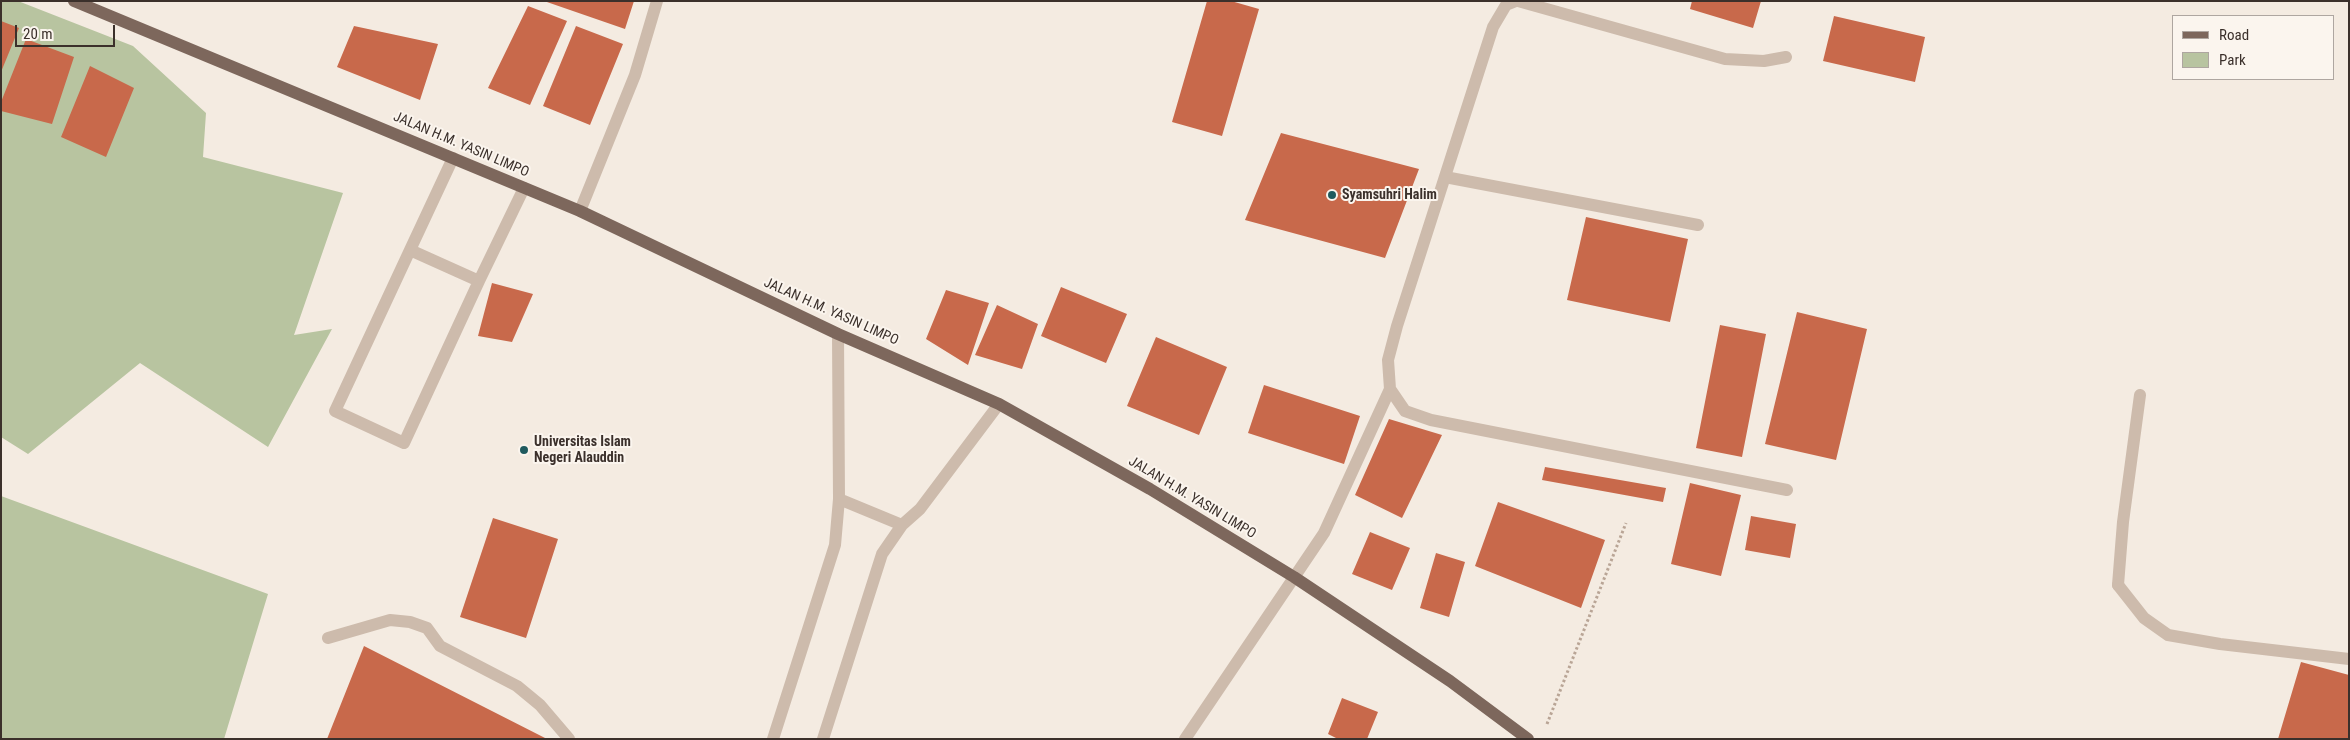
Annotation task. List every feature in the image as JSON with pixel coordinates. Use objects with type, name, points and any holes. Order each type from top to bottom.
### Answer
[{"type":"main road","name":"JALAN H.M. YASIN LIMPO","points":[[74,1],[580,211],[838,334],[999,404],[1150,489],[1294,577],[1450,680],[1528,739]]},
{"type":"street","points":[[580,211],[635,75],[656,1]]},
{"type":"street","points":[[1185,739],[1324,533],[1390,389],[1388,360],[1493,27],[1506,5],[1517,1],[1725,60],[1764,61],[1786,57]]},
{"type":"street","points":[[453,158],[335,411],[404,443],[524,188]]},
{"type":"street","points":[[1445,177],[1698,225]]},
{"type":"street","points":[[410,250],[479,281]]},
{"type":"street","points":[[773,739],[835,545],[839,499],[838,334]]},
{"type":"street","points":[[1390,389],[1405,411],[1431,420],[1786,490]]},
{"type":"street","points":[[2140,395],[2123,522],[2118,586],[2144,618],[2168,635],[2220,644],[2349,660]]},
{"type":"street","points":[[823,739],[882,554],[902,525],[920,509],[999,404]]},
{"type":"street","points":[[839,499],[902,525]]},
{"type":"street","points":[[328,638],[390,620],[410,622],[427,628],[440,646],[517,686],[540,705],[569,739]]},
{"type":"path","points":[[1545,730],[1626,523]]},
{"type":"green space","points":[[1,1],[18,1],[133,46],[206,113],[203,157],[343,193],[294,335],[332,329],[268,447],[140,363],[28,454],[1,437]]},
{"type":"green space","points":[[1,496],[268,594],[224,739],[1,739]]},
{"type":"building","points":[[544,1],[634,1],[625,29]]},
{"type":"building","points":[[1207,1],[1231,1],[1259,9],[1222,136],[1172,122]]},
{"type":"building","points":[[1692,1],[1761,1],[1753,28],[1690,9]]},
{"type":"building","points":[[528,6],[567,21],[530,105],[488,88]]},
{"type":"building","points":[[1834,16],[1925,37],[1915,82],[1823,61]]},
{"type":"building","points":[[1,21],[19,28],[1,72]]},
{"type":"building","points":[[354,26],[438,44],[420,100],[337,67]]},
{"type":"building","points":[[576,26],[623,44],[590,125],[543,106]]},
{"type":"building","points":[[26,39],[74,57],[52,124],[1,111],[1,102]]},
{"type":"building","points":[[90,66],[134,88],[106,157],[61,137]]},
{"type":"building","name":"Syamsuhri Halim","points":[[1281,133],[1419,169],[1385,258],[1245,220]]},
{"type":"building","points":[[1586,217],[1688,239],[1670,322],[1567,300]]},
{"type":"building","points":[[492,283],[533,294],[512,342],[478,336]]},
{"type":"building","points":[[1061,287],[1127,314],[1106,363],[1041,336]]},
{"type":"building","points":[[946,290],[989,303],[968,365],[926,339]]},
{"type":"building","points":[[997,305],[1038,324],[1022,369],[975,355]]},
{"type":"building","points":[[1797,312],[1867,329],[1836,460],[1765,444]]},
{"type":"building","points":[[1720,325],[1766,334],[1742,457],[1696,448]]},
{"type":"building","points":[[1156,337],[1227,367],[1199,435],[1127,406]]},
{"type":"building","points":[[1264,385],[1360,416],[1344,464],[1248,433]]},
{"type":"building","points":[[1389,419],[1442,435],[1402,518],[1355,495]]},
{"type":"building","points":[[1545,467],[1666,488],[1663,502],[1542,480]]},
{"type":"building","points":[[1690,483],[1741,495],[1721,576],[1671,564]]},
{"type":"building","points":[[1498,502],[1605,540],[1581,608],[1475,566]]},
{"type":"building","points":[[1751,516],[1796,524],[1790,558],[1745,550]]},
{"type":"building","points":[[493,518],[558,539],[526,638],[460,617]]},
{"type":"building","points":[[1370,532],[1410,548],[1392,590],[1352,574]]},
{"type":"building","points":[[1436,553],[1465,562],[1449,617],[1420,608]]},
{"type":"building","points":[[364,646],[547,739],[327,739]]},
{"type":"building","points":[[2301,662],[2349,675],[2348,739],[2278,739]]},
{"type":"building","points":[[1342,698],[1378,712],[1367,739],[1338,739],[1328,734]]},
{"type":"place","name":"Syamsuhri Halim","points":[[1332,195]]},
{"type":"place","name":"Universitas Islam Negeri Alauddin","points":[[524,450]]}]
